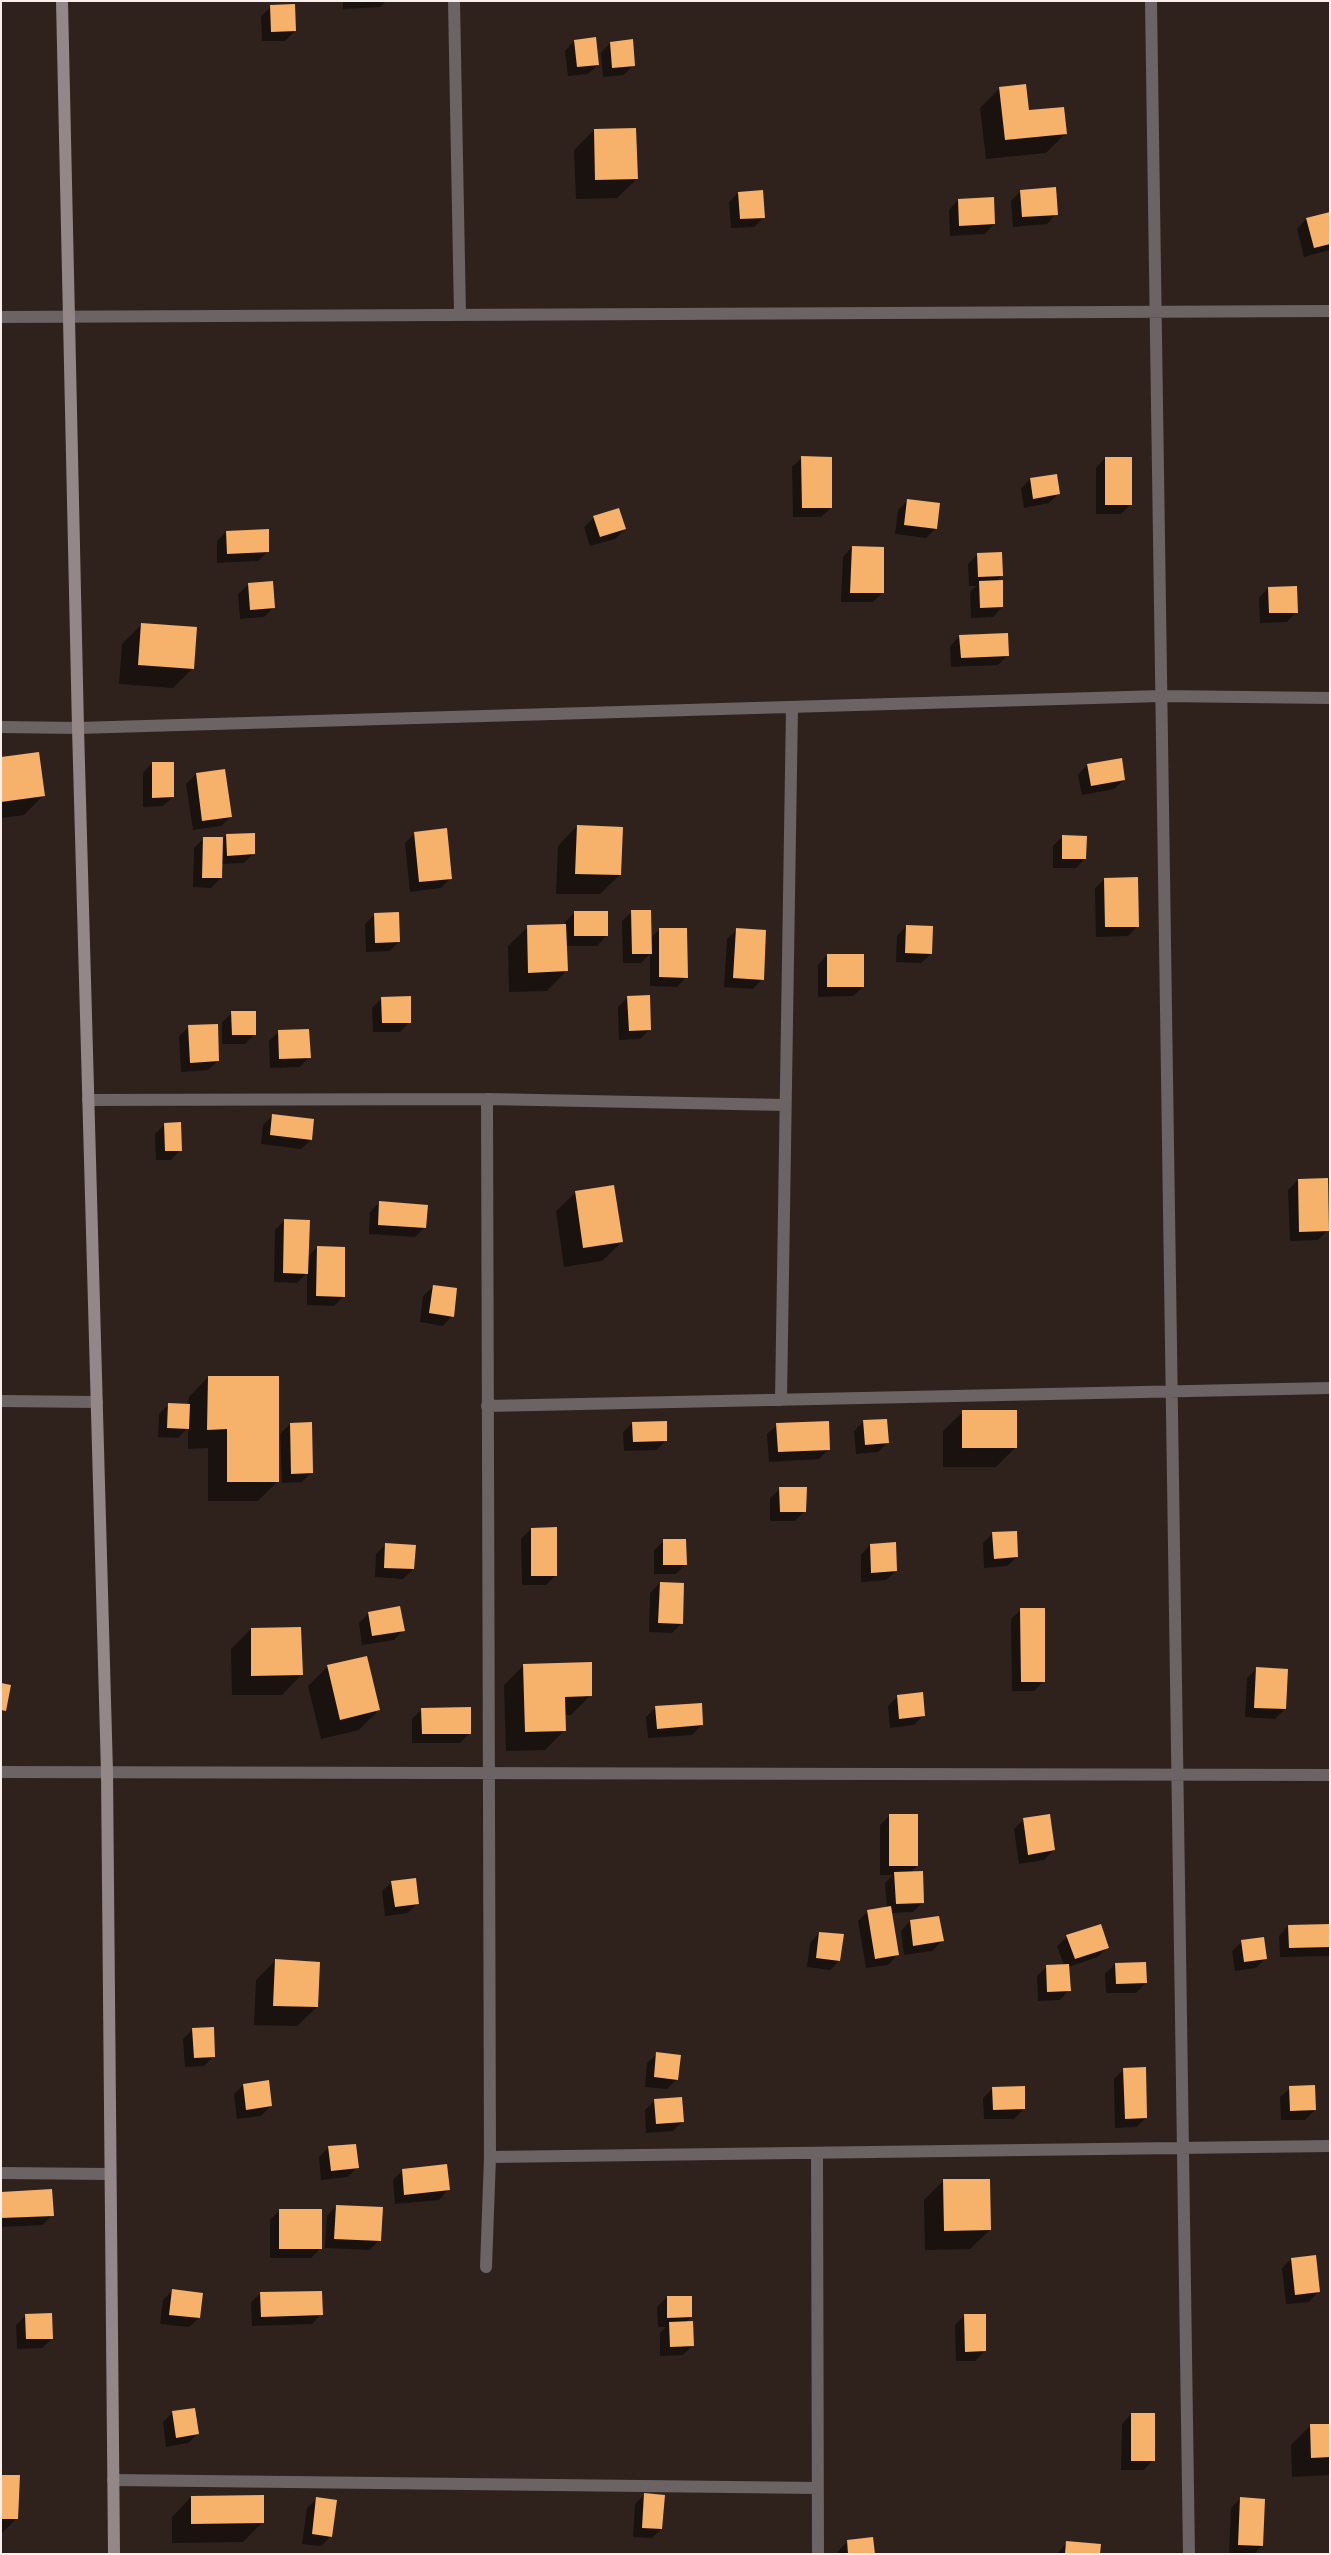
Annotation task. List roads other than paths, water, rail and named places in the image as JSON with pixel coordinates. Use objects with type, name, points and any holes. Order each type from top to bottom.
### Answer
[{"type":"main road","points":[[62,1],[78,728],[107,1772],[114,2554]]},
{"type":"street","points":[[454,1],[460,316]]},
{"type":"street","points":[[1151,1],[1189,2554]]},
{"type":"street","points":[[1,317],[1330,312]]},
{"type":"street","points":[[1,727],[78,728],[1161,696],[1330,698]]},
{"type":"street","points":[[781,1400],[792,707]]},
{"type":"street","points":[[88,1100],[487,1099],[785,1105]]},
{"type":"street","points":[[486,2267],[490,2157],[487,1099]]},
{"type":"street","points":[[487,1406],[1330,1388]]},
{"type":"street","points":[[1,1401],[96,1402]]},
{"type":"street","points":[[1,1772],[1330,1775]]},
{"type":"street","points":[[490,2157],[1330,2146]]},
{"type":"street","points":[[817,2153],[818,2554]]},
{"type":"street","points":[[1,2172],[110,2174]]},
{"type":"street","points":[[113,2480],[818,2488]]}]
